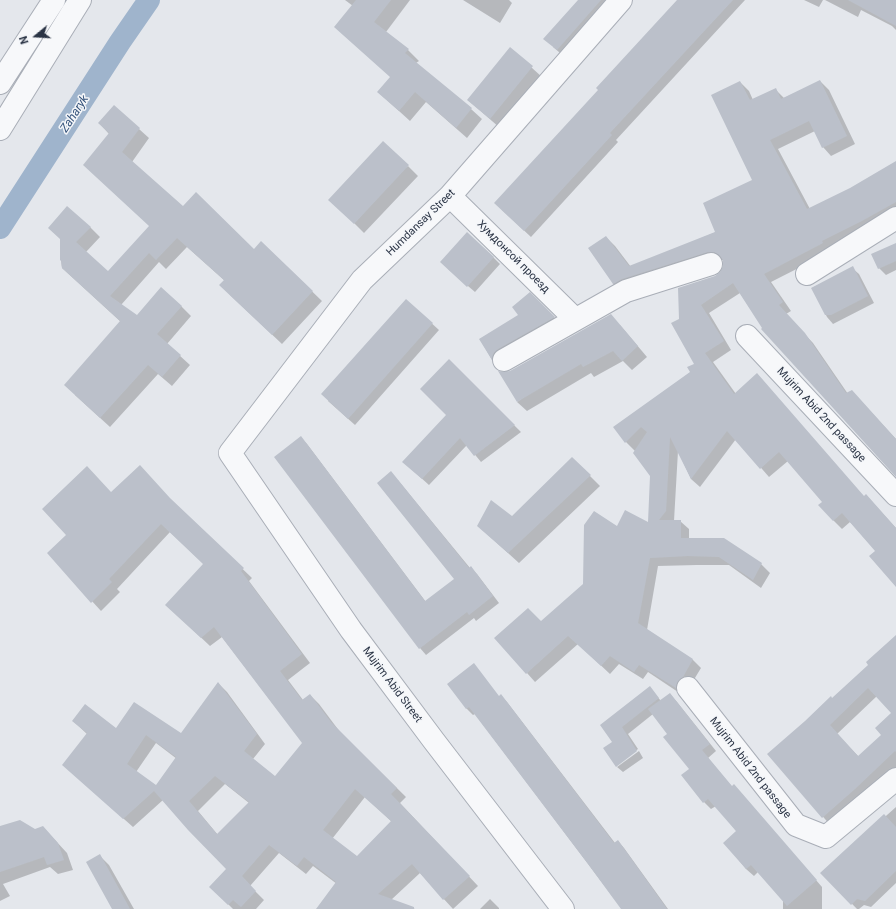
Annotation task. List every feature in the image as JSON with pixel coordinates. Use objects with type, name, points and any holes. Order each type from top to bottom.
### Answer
[{"type":"street","points":[[0,83],[54,0]]},
{"type":"street","points":[[0,129],[80,0]]},
{"type":"street","name":"Humdansay Street","points":[[230,453],[362,280],[450,196],[621,0]]},
{"type":"street","name":"Хумдонсой проезд","points":[[450,196],[575,319]]},
{"type":"street","points":[[807,274],[896,218]]},
{"type":"street","points":[[504,360],[626,291],[711,264]]},
{"type":"street","name":"Mujrim Abid 2nd passage","points":[[747,336],[896,495]]},
{"type":"street","name":"Mujrim Abid Street","points":[[230,453],[351,630],[563,909]]},
{"type":"street","name":"Mujrim Abid 2nd passage","points":[[688,688],[796,825],[826,837],[896,779]]},
{"type":"building","points":[[356,0],[391,0],[374,22],[409,49],[405,53],[472,108],[456,128],[415,92],[399,111],[377,92],[390,77],[334,27]]},
{"type":"building","points":[[578,0],[601,0],[557,50],[543,39]]},
{"type":"building","points":[[677,0],[733,0],[610,133],[612,135],[524,231],[494,203],[598,90],[596,88]]},
{"type":"building","points":[[848,0],[896,0],[896,26]]},
{"type":"building","points":[[510,47],[533,66],[490,119],[467,100]]},
{"type":"building","points":[[820,80],[847,136],[822,148],[809,121],[770,140],[807,209],[850,188],[896,161],[896,202],[764,274],[783,302],[779,305],[805,333],[846,393],[852,390],[896,439],[896,477],[761,329],[762,328],[733,283],[701,305],[724,341],[705,353],[734,394],[757,373],[864,496],[866,494],[896,528],[896,587],[869,556],[875,551],[842,513],[833,521],[818,505],[822,502],[779,452],[760,469],[727,431],[691,479],[670,437],[666,511],[659,520],[681,520],[681,538],[724,538],[762,563],[753,580],[719,557],[688,556],[650,558],[638,623],[693,659],[683,677],[677,683],[676,688],[639,665],[634,672],[610,656],[601,666],[568,636],[526,674],[494,638],[528,608],[541,621],[583,584],[584,525],[594,511],[617,526],[625,510],[648,522],[650,476],[633,453],[647,432],[641,427],[625,443],[613,427],[690,372],[687,367],[694,364],[671,323],[679,319],[678,288],[715,276],[720,272],[723,266],[723,260],[719,255],[714,252],[708,252],[622,279],[613,284],[588,248],[606,236],[629,266],[715,232],[703,203],[752,180],[711,95],[740,81],[750,100],[776,88],[781,99]]},
{"type":"building","points":[[114,105],[140,128],[122,152],[183,206],[196,192],[254,249],[261,241],[313,291],[272,335],[219,285],[224,280],[177,238],[156,260],[149,253],[110,296],[137,315],[161,287],[182,306],[157,334],[181,355],[162,377],[148,365],[100,418],[64,385],[120,321],[62,268],[61,260],[60,261],[60,239],[48,228],[67,206],[91,227],[76,242],[108,271],[149,226],[83,165],[109,133],[98,123]]},
{"type":"building","points":[[383,141],[409,165],[354,224],[328,200]]},
{"type":"building","points":[[467,232],[494,257],[467,287],[440,262]]},
{"type":"building","points":[[896,243],[896,261],[878,269],[871,254]]},
{"type":"building","points":[[853,266],[868,296],[831,315],[825,315],[811,288]]},
{"type":"building","points":[[530,292],[555,317],[498,349],[493,354],[492,360],[479,339],[518,315],[512,307]]},
{"type":"building","points":[[406,299],[433,323],[348,419],[321,394]]},
{"type":"building","points":[[611,314],[638,346],[622,361],[613,351],[583,367],[581,364],[517,402],[498,371],[510,371]]},
{"type":"building","points":[[449,359],[515,425],[474,456],[460,438],[422,479],[402,462],[446,415],[420,389]]},
{"type":"building","points":[[301,436],[425,601],[454,579],[377,483],[391,471],[469,568],[471,566],[493,596],[469,615],[467,612],[419,649],[274,457]]},
{"type":"building","points":[[572,457],[591,475],[508,553],[477,526],[491,500],[512,516]]},
{"type":"building","points":[[140,465],[170,498],[244,568],[241,571],[302,654],[280,671],[302,700],[310,694],[331,722],[397,788],[391,794],[470,876],[443,900],[412,864],[378,894],[414,907],[414,909],[316,909],[336,882],[304,857],[297,866],[269,845],[242,876],[256,891],[241,907],[233,900],[228,905],[209,887],[226,869],[188,830],[154,791],[123,819],[62,765],[87,733],[72,721],[85,704],[116,728],[134,702],[181,733],[218,682],[257,734],[244,751],[275,776],[302,743],[214,627],[201,638],[165,605],[203,564],[161,524],[109,579],[112,582],[91,603],[47,553],[66,535],[42,509],[87,466],[111,492]],"holes":[[[146,735],[176,757],[156,785],[127,764]],[[215,776],[249,802],[217,834],[189,801]],[[355,789],[391,821],[357,856],[323,830]]]},
{"type":"building","points":[[896,635],[896,752],[895,751],[822,818],[767,754],[831,696],[832,698],[868,665],[866,662]],"holes":[[[868,688],[891,713],[875,728],[881,735],[858,756],[830,725]]]},
{"type":"building","points":[[474,663],[499,696],[501,694],[614,843],[618,840],[667,909],[621,909],[469,707],[466,709],[447,684]]},
{"type":"building","points":[[650,686],[659,698],[622,727],[637,751],[616,767],[603,748],[612,742],[600,725]]},
{"type":"building","points":[[670,693],[710,744],[702,750],[732,786],[734,784],[817,880],[787,906],[751,865],[746,869],[723,843],[736,831],[708,799],[703,803],[681,775],[689,769],[663,737],[667,734],[648,709]]},
{"type":"building","points":[[884,814],[896,827],[896,871],[865,901],[857,899],[851,905],[820,873]]},
{"type":"building","points":[[20,820],[35,829],[43,826],[58,843],[64,860],[47,865],[44,857],[0,872],[0,826]]},
{"type":"building","points":[[100,854],[130,909],[112,909],[86,862]]},
{"type":"waterway","name":"Zaharyk","points":[[0,228],[120,42],[149,0]]}]
